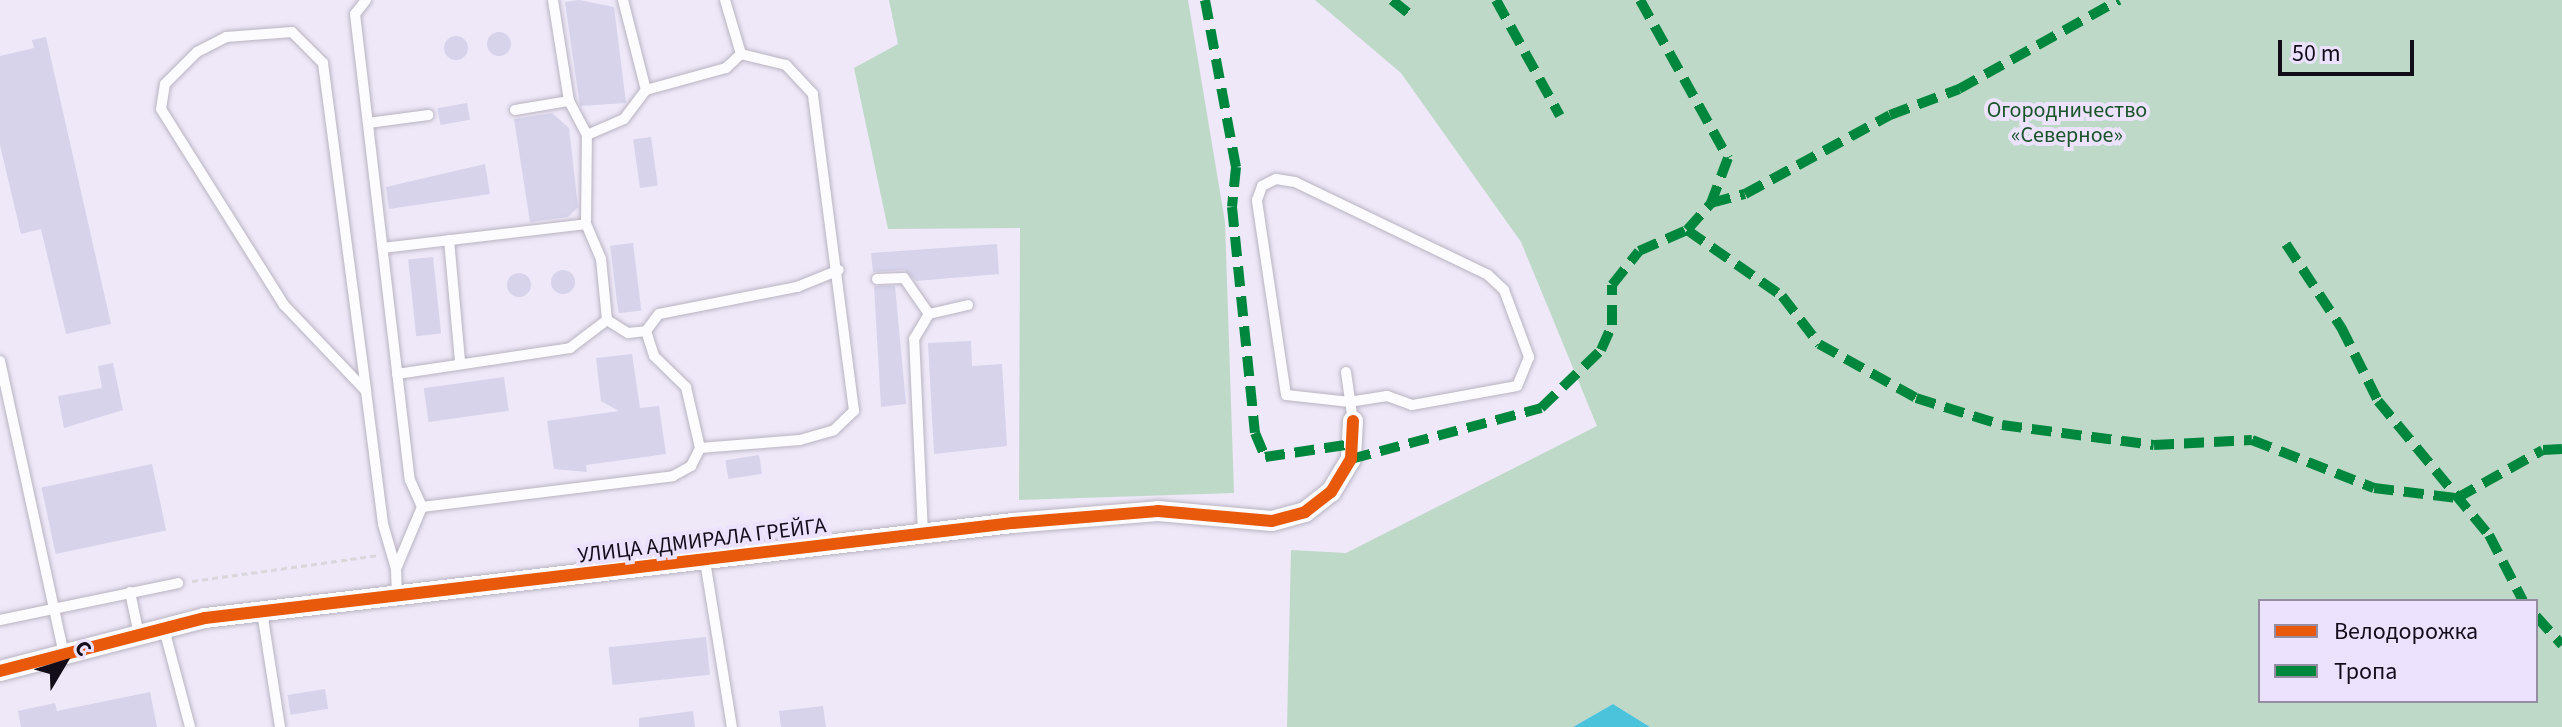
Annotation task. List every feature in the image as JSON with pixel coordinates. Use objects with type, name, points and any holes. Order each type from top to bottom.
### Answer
[{"type":"street","name":"УЛИЦА АДМИРАЛА ГРЕЙГА","points":[[0,671],[164,629],[262,612],[397,596],[1101,513],[1272,521],[1305,512],[1344,472],[1352,412]]},
{"type":"lane","points":[[366,0],[355,14],[410,480],[422,507],[396,569]]},
{"type":"lane","points":[[553,0],[569,101],[587,135],[586,224],[601,259],[607,320]]},
{"type":"lane","points":[[623,0],[646,90]]},
{"type":"lane","points":[[725,0],[741,54]]},
{"type":"lane","points":[[366,391],[284,305],[161,109],[165,84],[197,52],[226,37],[292,32],[323,63],[366,391],[390,553],[396,569],[397,596]]},
{"type":"lane","points":[[587,135],[624,119],[646,90],[726,68],[741,54]]},
{"type":"lane","points":[[700,448],[800,440],[834,430],[854,411],[839,270],[813,94],[786,65],[741,54]]},
{"type":"lane","points":[[515,110],[569,101]]},
{"type":"lane","points":[[368,123],[428,115]]},
{"type":"lane","points":[[1276,179],[1295,182],[1488,275],[1504,290],[1529,357],[1527,373],[1504,391],[1412,405],[1387,396],[1352,412],[1298,399],[1280,384],[1257,200],[1262,186],[1276,179]]},
{"type":"lane","points":[[383,248],[586,224]]},
{"type":"lane","points":[[449,240],[460,362]]},
{"type":"lane","points":[[607,320],[628,333],[646,331],[659,314],[797,287],[839,270]]},
{"type":"lane","points":[[877,279],[904,278],[929,314]]},
{"type":"lane","points":[[923,534],[914,339],[929,314],[968,305]]},
{"type":"lane","points":[[397,374],[460,362],[570,348],[607,320]]},
{"type":"lane","points":[[422,507],[673,476],[691,466],[700,448],[686,387],[654,356],[646,331]]},
{"type":"lane","points":[[0,361],[64,654]]},
{"type":"lane","points":[[1346,372],[1352,412]]},
{"type":"lane","points":[[705,561],[732,727]]},
{"type":"lane","points":[[0,620],[178,583]]},
{"type":"lane","points":[[130,592],[139,635]]},
{"type":"lane","points":[[262,612],[280,727]]},
{"type":"lane","points":[[164,629],[190,727]]},
{"type":"path","points":[[178,583],[390,553]]},
{"type":"green space","points":[[889,0],[1188,0],[1225,222],[1234,493],[1019,500],[1020,228],[888,229],[854,68],[898,44]]},
{"type":"green space","name":"Огородничество «Северное»","points":[[1315,0],[2562,0],[2562,727],[1650,727],[1613,704],[1573,727],[1287,727],[1291,550],[1346,553],[1597,426],[1521,242],[1401,73]]},
{"type":"water","points":[[1613,704],[1650,727],[1573,727]]},
{"type":"building","points":[[579,0],[614,7],[626,103],[580,106],[565,2]]},
{"type":"building","points":[[499,32],[510,39],[511,44],[504,55],[499,56],[488,49],[487,44],[494,33]]},
{"type":"building","points":[[456,36],[467,43],[468,48],[461,59],[456,60],[445,53],[444,48],[451,37]]},
{"type":"building","points":[[46,37],[111,324],[66,334],[41,229],[21,234],[0,145],[0,56],[34,48],[32,40]]},
{"type":"building","points":[[467,103],[470,120],[440,125],[437,108]]},
{"type":"building","points":[[552,113],[569,128],[578,207],[568,217],[530,222],[514,119]]},
{"type":"building","points":[[651,137],[658,186],[640,188],[633,140]]},
{"type":"building","points":[[485,164],[490,194],[389,209],[386,187]]},
{"type":"building","points":[[633,243],[641,310],[618,313],[610,246]]},
{"type":"building","points":[[997,244],[999,274],[916,281],[904,270],[873,272],[871,253]]},
{"type":"building","points":[[433,257],[441,334],[416,336],[408,260]]},
{"type":"building","points":[[563,270],[574,277],[575,282],[568,293],[563,294],[552,287],[551,282],[558,271]]},
{"type":"building","points":[[519,273],[530,280],[531,285],[524,296],[519,297],[508,290],[507,285],[514,274]]},
{"type":"building","points":[[874,286],[895,286],[906,404],[881,407]]},
{"type":"building","points":[[971,341],[972,366],[1002,364],[1007,446],[934,454],[928,343]]},
{"type":"building","points":[[632,354],[640,408],[659,406],[666,454],[586,465],[587,472],[554,469],[547,421],[619,411],[601,401],[596,358]]},
{"type":"building","points":[[113,363],[123,410],[64,428],[58,396],[102,388],[98,366]]},
{"type":"building","points":[[504,377],[509,411],[429,422],[424,388]]},
{"type":"building","points":[[759,455],[762,474],[728,479],[725,460]]},
{"type":"building","points":[[152,464],[166,531],[56,554],[41,487]]},
{"type":"building","points":[[706,637],[710,675],[613,685],[609,647]]},
{"type":"building","points":[[325,689],[328,709],[291,715],[287,695]]},
{"type":"building","points":[[150,692],[157,727],[21,727],[18,711],[55,703],[57,711]]},
{"type":"building","points":[[823,706],[826,727],[781,727],[779,711]]},
{"type":"building","points":[[693,711],[695,727],[639,727],[639,718]]},
{"type":"marked path","points":[[1205,0],[1236,167],[1232,207],[1255,433],[1265,457],[1352,444]]},
{"type":"marked path","points":[[1392,0],[1408,13]]},
{"type":"marked path","points":[[1496,0],[1560,116]]},
{"type":"marked path","points":[[1640,0],[1728,158],[1711,203]]},
{"type":"marked path","points":[[1351,459],[1541,408],[1601,350],[1612,325],[1612,285],[1639,251],[1687,230],[1711,203],[1745,194],[1890,115],[1959,89],[2119,0]]},
{"type":"marked path","points":[[1687,230],[1782,296],[1819,344],[1916,398],[2002,425],[2154,445],[2252,440],[2374,488],[2457,498],[2543,450],[2562,449]]},
{"type":"marked path","points":[[2286,244],[2341,327],[2378,401],[2489,535],[2522,599]]},
{"type":"marked path","points":[[2538,618],[2562,645]]},
{"type":"cycle path","points":[[0,671],[205,618],[1013,523],[1158,511],[1272,521],[1305,512],[1331,492],[1351,459],[1353,421]]}]
